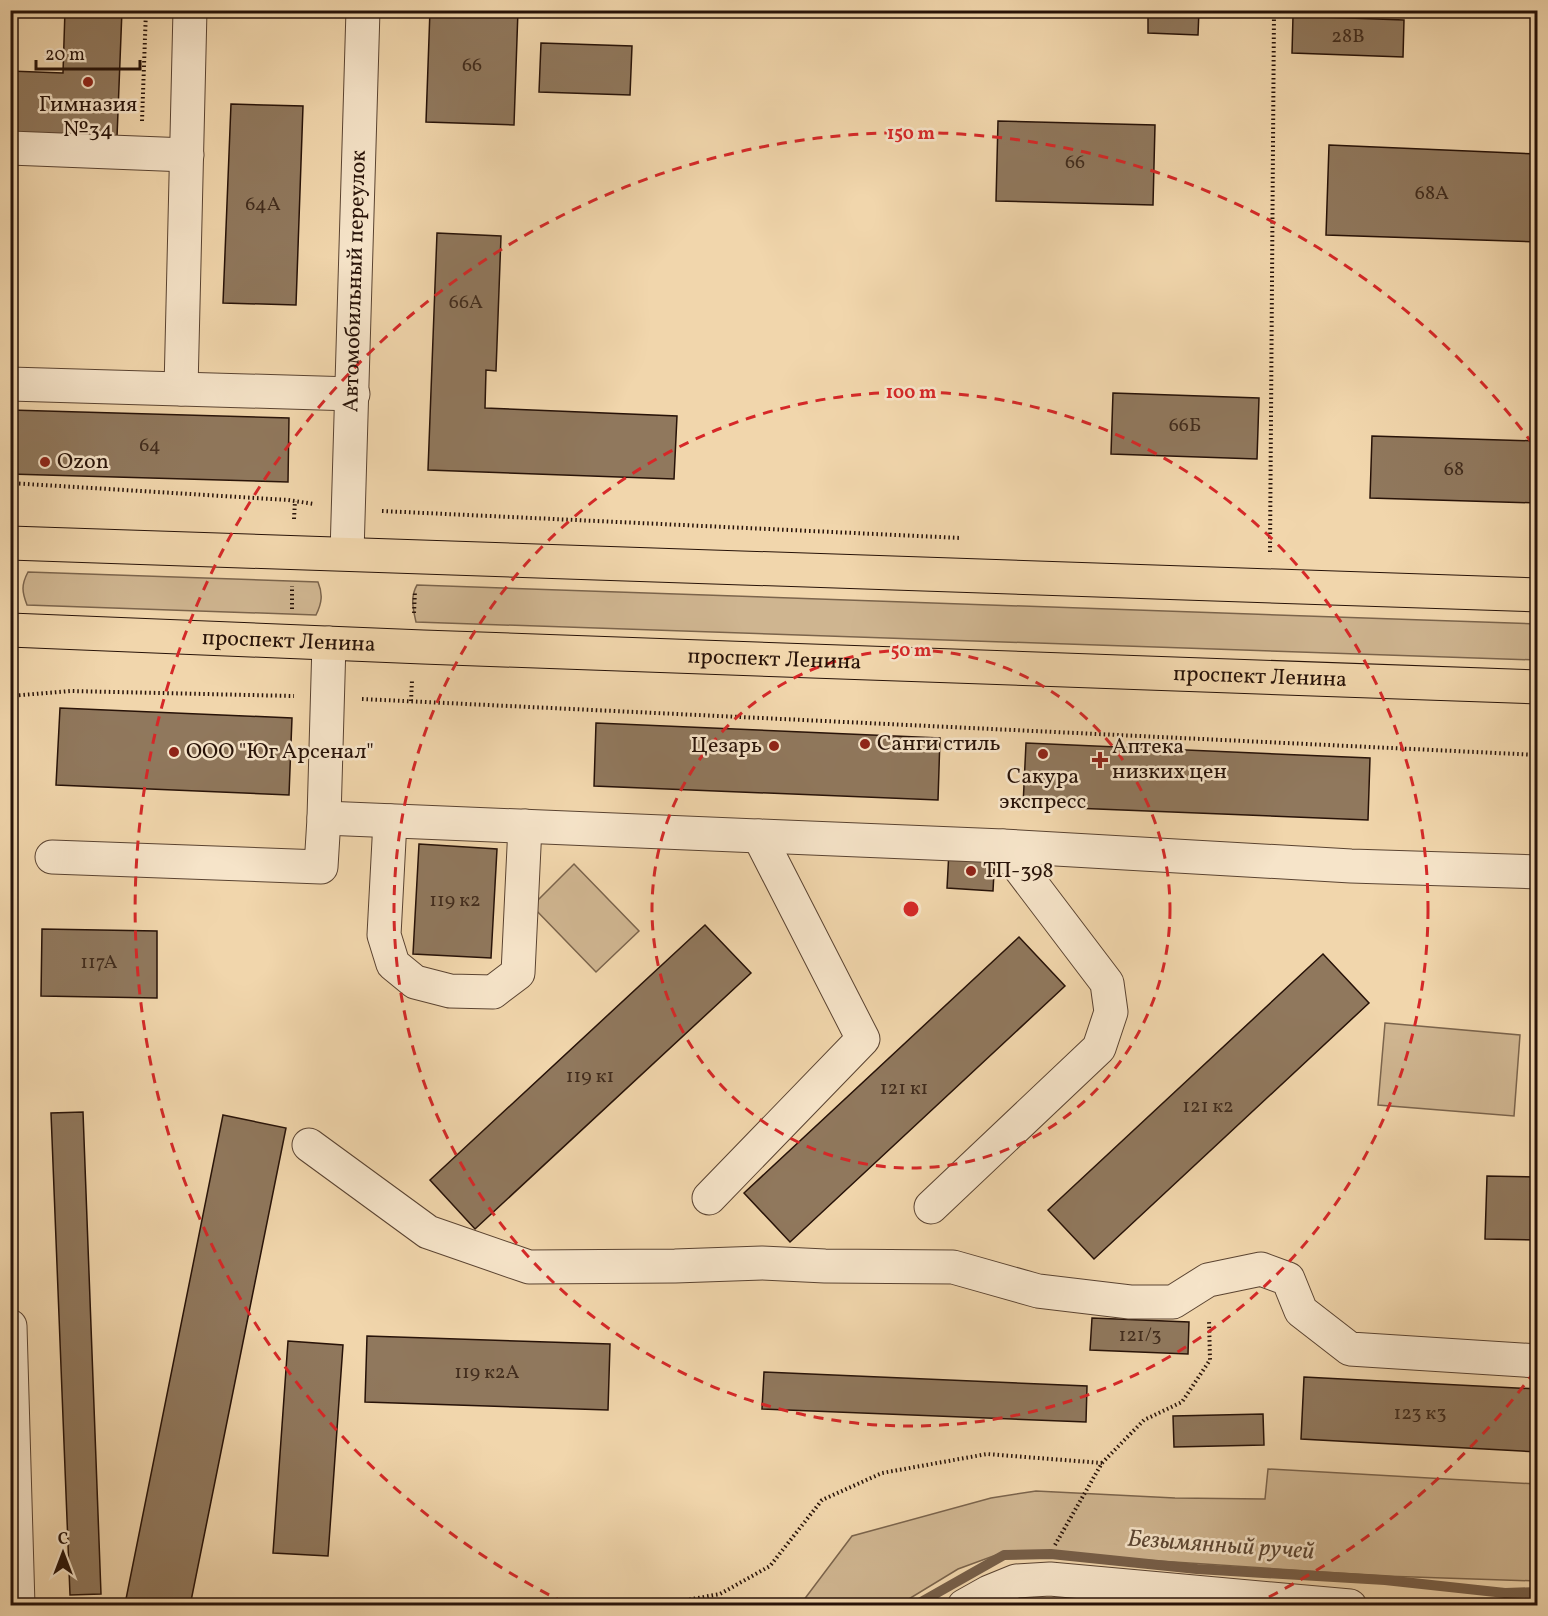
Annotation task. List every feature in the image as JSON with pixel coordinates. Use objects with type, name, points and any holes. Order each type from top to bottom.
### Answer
[{"type":"main road","points":[[10,543],[1538,595]]},
{"type":"main road","name":"проспект Ленина","points":[[10,630],[413,647],[1538,687]]},
{"type":"street","points":[[181,389],[190,10]]},
{"type":"street","name":"Автомобильный переулок","points":[[347,553],[363,10]]},
{"type":"street","points":[[10,148],[187,155]]},
{"type":"street","points":[[10,384],[353,394]]},
{"type":"street","points":[[52,857],[321,867],[329,643]]},
{"type":"street","points":[[324,818],[1003,846],[1352,866],[1538,872]]},
{"type":"street","points":[[390,820],[384,936],[393,964],[415,982],[450,991],[492,992],[518,974],[525,826]]},
{"type":"street","points":[[709,1198],[863,1039],[759,836]]},
{"type":"street","points":[[931,1208],[1099,1048],[1111,1012],[1107,983],[1003,846]]},
{"type":"street","points":[[309,1145],[428,1232],[529,1267],[762,1263],[953,1267],[1038,1291],[1130,1302],[1173,1302],[1208,1281],[1261,1269],[1288,1279],[1301,1311],[1350,1350],[1538,1361]]},
{"type":"street","points":[[10,1326],[18,1605]]},
{"type":"street","points":[[981,1601],[1016,1581],[1062,1580],[1350,1605]]},
{"type":"path","points":[[141,153],[146,10]]},
{"type":"path","points":[[1259,552],[1270,553],[1274,10]]},
{"type":"path","points":[[10,483],[288,500],[350,509],[962,538]]},
{"type":"path","points":[[291,642],[294,552]]},
{"type":"path","points":[[413,647],[416,556]]},
{"type":"path","points":[[10,696],[70,691],[327,698],[1538,755]]},
{"type":"path","points":[[1034,1581],[1102,1463],[1144,1420],[1182,1402],[1210,1360],[1208,1281]]},
{"type":"path","points":[[654,1605],[720,1594],[770,1566],[822,1500],[882,1473],[987,1454],[1102,1463]]},
{"type":"shaded area","points":[[28,572],[318,582],[321,598],[316,615],[27,605],[23,588]]},
{"type":"shaded area","points":[[417,585],[1537,624],[1537,660],[416,622],[413,599]]},
{"type":"shaded area","points":[[574,864],[639,931],[596,972],[532,906]]},
{"type":"shaded area","points":[[1385,1023],[1520,1035],[1514,1116],[1378,1105]]},
{"type":"shaded area","points":[[1268,1469],[1537,1484],[1537,1581],[1383,1576],[1007,1551],[958,1569],[899,1605],[800,1605],[852,1536],[991,1498],[1036,1491],[1175,1498],[1265,1499]]},
{"type":"building","points":[[65,10],[122,10],[117,137],[10,133],[10,71],[63,73]]},
{"type":"building","points":[[430,10],[518,10],[514,125],[426,122]]},
{"type":"building","points":[[1148,10],[1199,10],[1198,35],[1148,33]]},
{"type":"building","points":[[1293,16],[1404,20],[1403,57],[1292,53]]},
{"type":"building","points":[[541,43],[632,46],[630,95],[539,92]]},
{"type":"building","points":[[231,104],[303,106],[296,305],[223,303]]},
{"type":"building","points":[[998,121],[1155,125],[1153,205],[996,201]]},
{"type":"building","points":[[1329,145],[1538,154],[1538,242],[1326,235]]},
{"type":"building","points":[[437,233],[501,236],[496,371],[486,370],[485,408],[677,416],[674,479],[428,470]]},
{"type":"building","points":[[1113,393],[1259,398],[1257,459],[1111,454]]},
{"type":"building","points":[[10,410],[289,418],[288,482],[10,474]]},
{"type":"building","points":[[1372,436],[1538,441],[1538,503],[1370,498]]},
{"type":"building","name":"ООО \"Юг Арсенал\"","points":[[60,708],[292,718],[289,795],[56,785]]},
{"type":"building","points":[[596,723],[940,738],[938,800],[594,786]]},
{"type":"building","points":[[1026,743],[1370,758],[1368,820],[1023,806]]},
{"type":"building","points":[[419,844],[497,849],[491,958],[413,954]]},
{"type":"building","name":"ТП-398","points":[[949,851],[995,853],[993,891],[947,888]]},
{"type":"building","points":[[705,925],[751,973],[475,1229],[430,1180]]},
{"type":"building","points":[[42,929],[157,931],[157,998],[41,996]]},
{"type":"building","points":[[1019,937],[1065,986],[790,1242],[744,1193]]},
{"type":"building","points":[[1323,954],[1369,1003],[1094,1259],[1048,1210]]},
{"type":"building","points":[[83,1112],[101,1594],[70,1595],[51,1113]]},
{"type":"building","points":[[223,1115],[286,1128],[190,1606],[131,1606],[125,1604]]},
{"type":"building","points":[[1487,1176],[1538,1177],[1538,1240],[1485,1239]]},
{"type":"building","points":[[1092,1318],[1189,1322],[1188,1354],[1090,1350]]},
{"type":"building","points":[[367,1336],[610,1344],[608,1410],[365,1402]]},
{"type":"building","points":[[288,1341],[343,1345],[328,1556],[273,1553]]},
{"type":"building","points":[[764,1372],[1087,1386],[1086,1422],[762,1409]]},
{"type":"building","points":[[1304,1377],[1538,1389],[1538,1452],[1301,1439]]},
{"type":"building","points":[[1263,1414],[1264,1445],[1174,1447],[1173,1416]]},
{"type":"building","points":[[237,1599],[321,1605],[236,1606]]},
{"type":"waterway","name":"Безымянный ручей","points":[[914,1606],[1004,1555],[1051,1554],[1197,1569],[1385,1580],[1505,1593],[1538,1592]]},
{"type":"place","name":"Гимназия №34","points":[[88,82]]},
{"type":"place","name":"Ozon","points":[[45,462]]},
{"type":"place","name":"Санги стиль","points":[[865,744]]},
{"type":"place","name":"Цезарь","points":[[774,746]]},
{"type":"place","name":"ООО \"Юг Арсенал\"","points":[[174,752]]},
{"type":"place","name":"Сакура экспресс","points":[[1043,754]]},
{"type":"place","name":"Аптека низких цен","points":[[1100,760]]},
{"type":"place","name":"ТП-398","points":[[971,871]]}]
